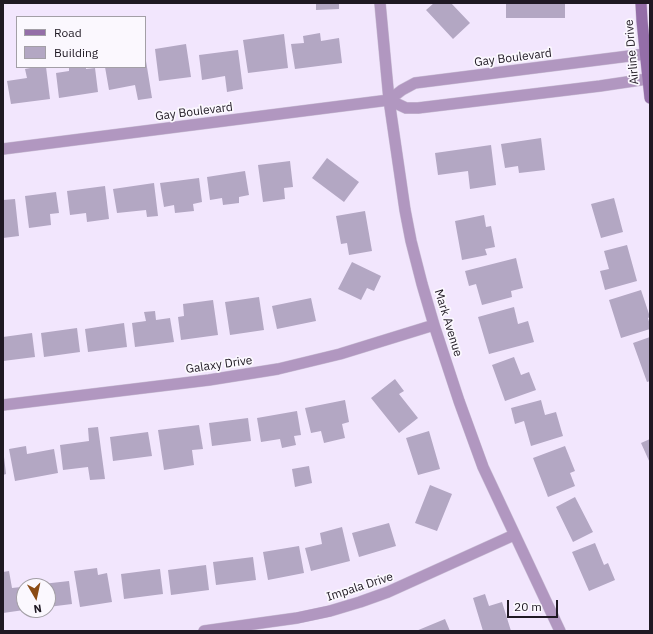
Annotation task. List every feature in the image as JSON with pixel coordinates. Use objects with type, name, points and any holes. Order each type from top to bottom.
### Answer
[{"type":"main road","name":"Airline Drive","points":[[641,3],[650,98]]},
{"type":"street","name":"Mark Avenue","points":[[380,3],[389,100],[405,210],[434,326],[483,467],[560,631]]},
{"type":"street","name":"Gay Boulevard","points":[[3,149],[389,100],[402,90],[415,83],[645,54]]},
{"type":"street","points":[[389,100],[406,108],[418,108],[647,79]]},
{"type":"street","name":"Galaxy Drive","points":[[3,405],[209,380],[278,370],[340,354],[434,326]]},
{"type":"street","name":"Impala Drive","points":[[204,631],[297,618],[330,611],[360,602],[395,589],[514,535]]},
{"type":"building","points":[[316,3],[339,3],[339,9],[316,10]]},
{"type":"building","points":[[434,3],[451,3],[470,23],[453,39],[426,10]]},
{"type":"building","points":[[506,3],[565,3],[565,18],[506,18]]},
{"type":"building","points":[[320,33],[321,41],[339,38],[342,63],[295,69],[291,44],[304,43],[303,36]]},
{"type":"building","points":[[284,34],[288,68],[248,73],[243,40]]},
{"type":"building","points":[[186,44],[191,77],[159,81],[155,49]]},
{"type":"building","points":[[238,50],[243,89],[227,92],[225,76],[202,80],[199,55]]},
{"type":"building","points":[[146,61],[152,98],[138,100],[135,85],[109,90],[105,68],[146,68]]},
{"type":"building","points":[[46,68],[50,99],[11,104],[7,81],[27,78],[25,69]]},
{"type":"building","points":[[69,68],[95,68],[98,92],[59,98],[56,73],[69,71]]},
{"type":"building","points":[[541,138],[545,170],[519,173],[518,166],[505,168],[501,144]]},
{"type":"building","points":[[491,145],[496,185],[470,189],[468,171],[438,175],[435,153]]},
{"type":"building","points":[[327,158],[359,182],[344,202],[312,178]]},
{"type":"building","points":[[290,161],[293,187],[284,188],[285,199],[263,202],[258,165]]},
{"type":"building","points":[[245,171],[249,195],[239,197],[239,203],[223,205],[222,198],[210,200],[207,177]]},
{"type":"building","points":[[199,178],[202,202],[193,204],[194,211],[175,213],[174,205],[164,207],[160,183]]},
{"type":"building","points":[[154,183],[158,216],[147,217],[146,210],[117,213],[113,189]]},
{"type":"building","points":[[105,186],[109,219],[87,222],[86,213],[70,215],[67,191]]},
{"type":"building","points":[[56,192],[59,213],[50,214],[51,225],[29,228],[25,196]]},
{"type":"building","points":[[614,198],[623,232],[601,238],[591,204]]},
{"type":"building","points":[[15,199],[19,236],[3,238],[3,200]]},
{"type":"building","points":[[365,211],[372,251],[349,255],[347,243],[341,244],[336,216]]},
{"type":"building","points":[[484,215],[486,227],[491,226],[495,247],[485,249],[487,255],[462,260],[455,221]]},
{"type":"building","points":[[627,245],[637,281],[605,290],[600,271],[609,269],[604,251]]},
{"type":"building","points":[[516,258],[523,288],[511,291],[512,297],[482,305],[476,284],[469,286],[465,271]]},
{"type":"building","points":[[352,262],[381,276],[374,291],[367,288],[361,300],[338,289]]},
{"type":"building","points":[[641,290],[650,317],[648,318],[650,329],[621,338],[609,300]]},
{"type":"building","points":[[259,297],[264,330],[230,335],[225,302]]},
{"type":"building","points":[[311,298],[316,321],[277,329],[272,306]]},
{"type":"building","points":[[213,300],[218,335],[181,340],[178,317],[184,316],[183,304]]},
{"type":"building","points":[[514,307],[518,324],[528,321],[534,342],[489,354],[478,317]]},
{"type":"building","points":[[155,311],[156,320],[170,318],[174,342],[135,347],[132,323],[146,321],[144,312]]},
{"type":"building","points":[[124,323],[127,347],[88,352],[85,329]]},
{"type":"building","points":[[77,328],[80,352],[44,357],[41,333]]},
{"type":"building","points":[[32,333],[35,357],[3,361],[3,337]]},
{"type":"building","points":[[650,337],[650,381],[647,382],[633,343]]},
{"type":"building","points":[[514,357],[521,375],[529,372],[536,390],[505,401],[492,365]]},
{"type":"building","points":[[395,379],[404,391],[399,394],[418,418],[399,433],[371,398]]},
{"type":"building","points":[[345,400],[349,422],[342,424],[345,438],[324,443],[321,431],[311,433],[305,408]]},
{"type":"building","points":[[541,400],[545,415],[556,412],[563,436],[531,446],[524,421],[515,424],[511,408]]},
{"type":"building","points":[[297,411],[301,435],[294,436],[296,445],[282,448],[280,439],[261,442],[257,418]]},
{"type":"building","points":[[248,418],[251,441],[212,446],[209,423]]},
{"type":"building","points":[[199,425],[203,449],[192,450],[194,465],[164,470],[158,430]]},
{"type":"building","points":[[98,427],[105,479],[90,480],[88,467],[63,470],[60,445],[89,441],[88,428]]},
{"type":"building","points":[[429,431],[440,469],[418,475],[406,438]]},
{"type":"building","points":[[148,432],[152,456],[113,461],[110,437]]},
{"type":"building","points":[[650,439],[650,463],[641,443]]},
{"type":"building","points":[[26,446],[27,454],[54,449],[58,473],[15,481],[9,449]]},
{"type":"building","points":[[565,446],[575,471],[570,473],[575,486],[548,497],[533,458]]},
{"type":"building","points":[[3,457],[6,474],[3,475]]},
{"type":"building","points":[[309,466],[312,483],[295,487],[292,469]]},
{"type":"building","points":[[430,485],[452,494],[437,531],[415,523]]},
{"type":"building","points":[[575,497],[593,532],[573,542],[556,507]]},
{"type":"building","points":[[389,523],[396,546],[359,557],[352,533]]},
{"type":"building","points":[[342,527],[350,561],[311,571],[305,548],[322,544],[320,533]]},
{"type":"building","points":[[595,543],[604,565],[608,563],[615,580],[589,591],[572,552]]},
{"type":"building","points":[[299,546],[304,573],[268,580],[263,552]]},
{"type":"building","points":[[253,557],[256,580],[216,585],[213,562]]},
{"type":"building","points":[[206,565],[209,590],[171,595],[168,570]]},
{"type":"building","points":[[97,568],[98,575],[107,573],[112,602],[80,607],[74,571]]},
{"type":"building","points":[[160,569],[163,594],[124,599],[121,574]]},
{"type":"building","points":[[9,571],[12,588],[16,588],[16,611],[3,613],[3,572]]},
{"type":"building","points":[[69,581],[72,604],[56,606],[56,582]]},
{"type":"building","points":[[485,594],[489,606],[502,602],[511,631],[483,631],[473,598]]},
{"type":"building","points":[[445,619],[450,631],[416,631]]}]
